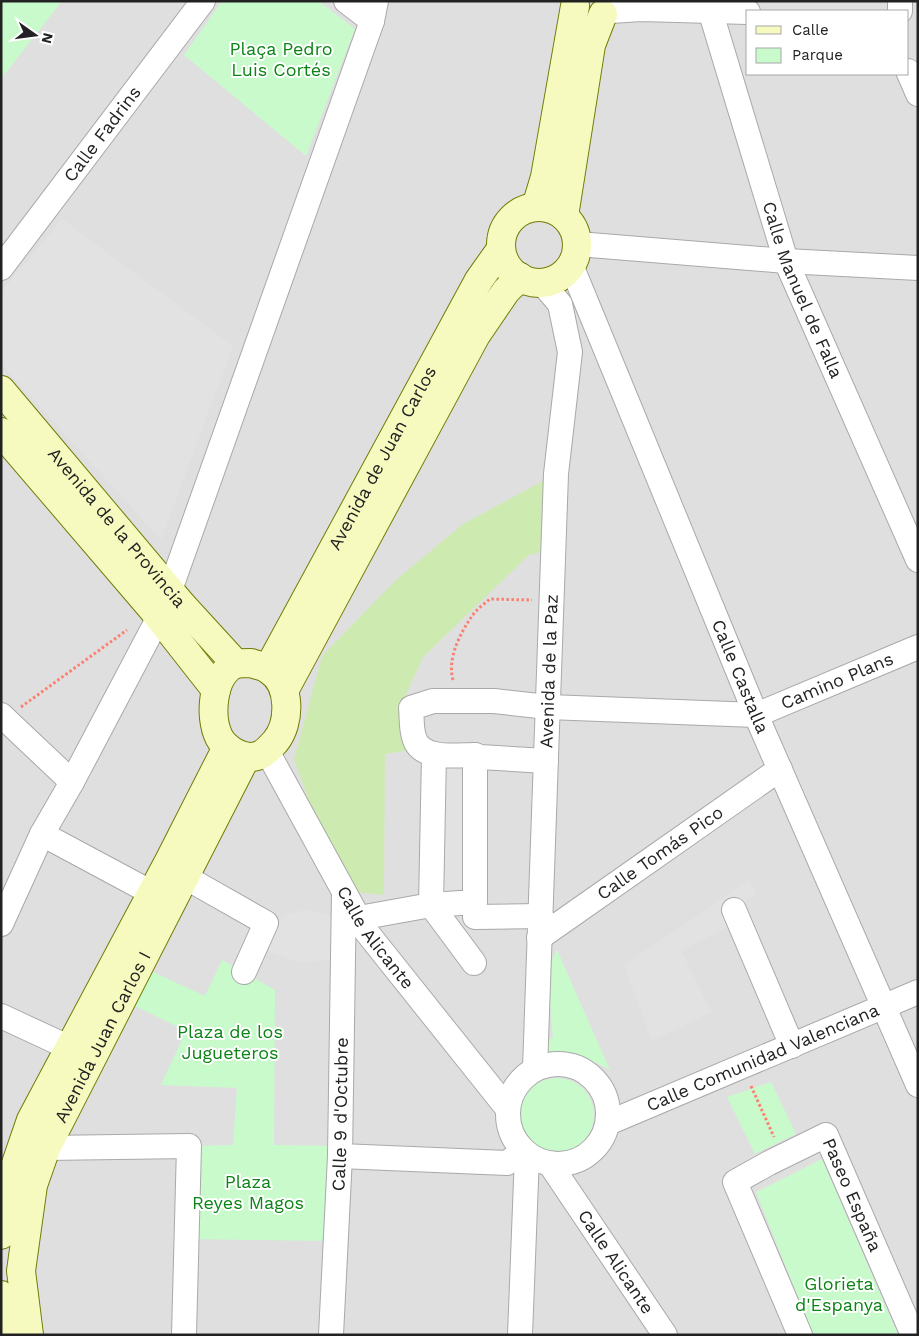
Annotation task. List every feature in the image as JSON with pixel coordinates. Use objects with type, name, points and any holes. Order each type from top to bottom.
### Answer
[{"type":"main road","points":[[536,206],[545,177],[574,4],[588,12],[611,9]]},
{"type":"main road","points":[[564,216],[591,45],[611,9]]},
{"type":"main road","points":[[536,206],[556,210],[564,216],[571,224],[574,255],[563,274],[553,280],[531,280],[510,270],[504,260],[501,249],[502,237],[510,220],[526,209],[536,206]]},
{"type":"main road","name":"Avenida de Juan Carlos","points":[[276,679],[479,280],[501,249]]},
{"type":"main road","name":"Avenida de Juan Carlos","points":[[276,679],[476,335],[506,291],[531,280]]},
{"type":"main road","name":"Avenida de la Provincia","points":[[1,390],[161,606],[216,690]]},
{"type":"main road","name":"Avenida de la Provincia","points":[[1,432],[161,606],[236,664]]},
{"type":"main road","points":[[251,663],[276,679],[285,719],[279,737],[247,751],[219,737],[215,723],[214,708],[216,690],[224,675],[236,664],[251,663]]},
{"type":"main road","name":"Avenida Juan Carlos I","points":[[29,1335],[21,1271],[33,1185],[46,1148],[185,877],[247,751]]},
{"type":"main road","name":"Avenida Juan Carlos I","points":[[1,1235],[9,1184],[32,1120],[152,893],[247,751]]},
{"type":"main road","points":[[1,1295],[5,1335]]},
{"type":"street","name":"Calle Fadrins","points":[[1,268],[202,1]]},
{"type":"street","points":[[1,924],[42,834],[72,782],[161,606],[374,11],[346,1]]},
{"type":"street","points":[[611,9],[664,5],[746,12]]},
{"type":"street","name":"Calle Manuel de Falla","points":[[710,10],[786,261],[918,560]]},
{"type":"street","points":[[909,73],[918,94]]},
{"type":"street","points":[[574,255],[786,261],[918,268]]},
{"type":"street","name":"Calle Castalla","points":[[574,255],[756,715],[918,1084]]},
{"type":"street","name":"Avenida de la Paz","points":[[531,280],[560,304],[570,352],[556,474],[535,1069]]},
{"type":"street","name":"Camino Plans","points":[[756,715],[918,647]]},
{"type":"street","points":[[546,761],[434,754],[421,748],[414,738],[411,708],[433,701],[494,701],[548,707],[756,715]]},
{"type":"street","points":[[2,719],[72,782]]},
{"type":"street","name":"Calle Alicante","points":[[247,751],[344,892],[365,930],[508,1108]]},
{"type":"street","points":[[434,754],[431,905],[474,963]]},
{"type":"street","points":[[359,918],[431,905],[475,902],[474,755]]},
{"type":"street","name":"Calle Tomás Pico","points":[[540,927],[780,769]]},
{"type":"street","points":[[42,834],[152,893]]},
{"type":"street","points":[[1,887],[31,856]]},
{"type":"street","points":[[185,877],[266,923],[244,972]]},
{"type":"street","name":"Calle 9 d'Octubre","points":[[331,1335],[340,1156],[344,892]]},
{"type":"street","points":[[734,910],[792,1046]]},
{"type":"street","points":[[475,916],[540,927]]},
{"type":"street","name":"Calle Comunidad Valenciana","points":[[608,1123],[918,992]]},
{"type":"street","points":[[1,1016],[70,1048]]},
{"type":"street","points":[[552,1064],[571,1065],[587,1073],[598,1084],[606,1099],[608,1123],[601,1140],[590,1153],[574,1162],[557,1165],[538,1161],[525,1153],[515,1142],[508,1126],[508,1108],[511,1094],[521,1080],[535,1069],[552,1064]]},
{"type":"street","name":"Paseo España","points":[[800,1335],[735,1182],[782,1156],[826,1135],[913,1335]]},
{"type":"street","points":[[46,1148],[188,1146],[184,1335]]},
{"type":"street","points":[[340,1156],[507,1164],[525,1153]]},
{"type":"street","points":[[520,1335],[525,1153]]},
{"type":"street","name":"Calle Alicante","points":[[550,1164],[665,1335]]},
{"type":"path","points":[[454,683],[450,669],[455,649],[473,615],[490,599],[536,600]]},
{"type":"path","points":[[2,719],[161,606]]},
{"type":"path","points":[[743,1066],[782,1156]]},
{"type":"shaded area","points":[[1,1],[918,1],[918,1335],[1,1335]]},
{"type":"shaded area","points":[[62,219],[233,346],[161,540],[1,364],[1,292]]},
{"type":"shaded area","points":[[434,754],[480,757],[475,917],[431,916]]},
{"type":"shaded area","points":[[748,881],[757,893],[734,910],[740,922],[681,950],[711,1012],[652,1041],[624,965]]},
{"type":"shaded area","points":[[307,909],[332,916],[332,960],[297,962],[257,947],[266,923],[278,926],[282,916]]},
{"type":"green space","points":[[1,1],[62,1],[1,79]]},
{"type":"green space","name":"Plaça Pedro Luis Cortés","points":[[222,1],[319,1],[355,29],[306,156],[184,55]]},
{"type":"green space","points":[[556,474],[553,549],[529,555],[423,657],[404,699],[411,709],[421,748],[385,754],[384,895],[356,892],[310,804],[294,759],[322,656],[397,579],[463,524]]},
{"type":"green space","points":[[557,950],[610,1070],[586,1058],[570,1053],[553,1052],[544,1054],[543,1044],[553,1037],[547,970]]},
{"type":"green space","points":[[222,960],[275,990],[274,1145],[340,1146],[336,1241],[186,1239],[189,1146],[233,1145],[237,1088],[161,1085],[186,1031],[123,1000],[140,966],[205,996]]},
{"type":"green space","points":[[550,1078],[564,1078],[578,1084],[588,1094],[594,1108],[594,1122],[588,1136],[578,1146],[564,1152],[550,1152],[536,1146],[526,1136],[520,1122],[520,1108],[526,1094],[536,1084]]},
{"type":"green space","points":[[771,1082],[796,1134],[755,1154],[727,1097]]},
{"type":"green space","name":"Glorieta d'Espanya","points":[[822,1159],[898,1335],[813,1335],[756,1192]]},
{"type":"park label","name":"Plaza de los Jugueteros","points":[[230,1042]]},
{"type":"park label","name":"Plaza Reyes Magos","points":[[248,1192]]}]
